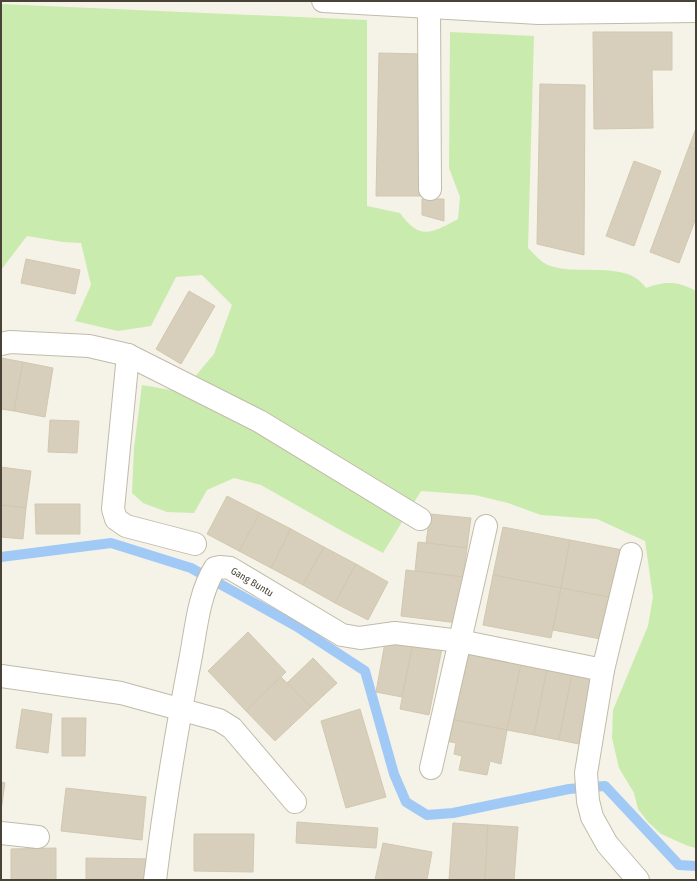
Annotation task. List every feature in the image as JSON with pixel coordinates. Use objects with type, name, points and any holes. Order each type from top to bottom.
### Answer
[{"type":"street","points":[[323,1],[538,13],[696,11]]},
{"type":"street","points":[[429,7],[430,189]]},
{"type":"street","points":[[1,344],[10,342],[89,346],[128,355],[259,421],[420,519]]},
{"type":"street","points":[[128,355],[113,510],[116,519],[126,526],[195,544]]},
{"type":"street","points":[[431,768],[486,526]]},
{"type":"street","points":[[631,554],[603,670],[586,773],[588,801],[592,817],[606,844],[638,880]]},
{"type":"street","name":"Gang Buntu","points":[[155,880],[170,769],[180,709],[202,599],[215,568],[230,568],[342,635],[360,638],[395,633],[460,641],[603,670]]},
{"type":"street","points":[[1,676],[121,694],[219,720],[232,728],[295,802]]},
{"type":"street","points":[[1,833],[38,837]]},
{"type":"green space","points":[[1,4],[367,20],[367,206],[400,213],[414,228],[427,232],[441,228],[458,219],[460,197],[449,168],[450,32],[534,36],[528,248],[544,263],[558,268],[613,271],[626,274],[637,279],[646,288],[659,284],[671,283],[683,285],[696,291],[696,848],[661,834],[648,822],[638,809],[634,793],[619,768],[612,738],[613,710],[648,626],[653,597],[645,541],[597,519],[541,515],[508,503],[475,495],[421,491],[383,553],[261,485],[234,478],[207,490],[194,513],[167,512],[143,503],[132,493],[134,448],[142,385],[182,392],[214,354],[232,305],[202,275],[176,277],[151,326],[118,331],[75,321],[91,285],[81,243],[63,242],[27,236],[1,270]]},
{"type":"building","points":[[593,32],[672,32],[672,70],[652,70],[653,128],[594,129]]},
{"type":"building","points":[[379,53],[424,54],[421,196],[376,196]]},
{"type":"building","points":[[540,84],[585,85],[584,255],[537,244]]},
{"type":"building","points":[[696,128],[696,150],[689,147]]},
{"type":"building","points":[[689,147],[696,150],[696,218],[679,263],[650,252]]},
{"type":"building","points":[[634,161],[661,171],[634,246],[606,236]]},
{"type":"building","points":[[422,199],[444,199],[444,221],[422,215]]},
{"type":"building","points":[[26,259],[80,270],[75,294],[21,283]]},
{"type":"building","points":[[189,291],[215,306],[181,364],[156,349]]},
{"type":"building","points":[[1,358],[23,362],[14,411],[1,409]]},
{"type":"building","points":[[23,362],[53,368],[45,417],[14,411]]},
{"type":"building","points":[[50,420],[79,421],[77,453],[48,452]]},
{"type":"building","points":[[1,467],[31,471],[26,508],[1,505]]},
{"type":"building","points":[[227,496],[260,513],[239,551],[207,534]]},
{"type":"building","points":[[35,504],[80,504],[80,534],[36,534]]},
{"type":"building","points":[[1,505],[26,508],[23,539],[1,537]]},
{"type":"building","points":[[260,513],[291,529],[271,568],[239,551]]},
{"type":"building","points":[[430,514],[471,518],[467,548],[426,543]]},
{"type":"building","points":[[503,527],[570,540],[561,588],[493,575]]},
{"type":"building","points":[[291,529],[324,547],[303,585],[271,568]]},
{"type":"building","points":[[570,540],[623,550],[614,598],[561,588]]},
{"type":"building","points":[[418,542],[467,548],[463,577],[415,571]]},
{"type":"building","points":[[324,547],[356,564],[335,603],[303,585]]},
{"type":"building","points":[[356,564],[388,582],[368,620],[335,603]]},
{"type":"building","points":[[406,570],[463,577],[458,623],[401,616]]},
{"type":"building","points":[[493,575],[561,588],[551,638],[483,625]]},
{"type":"building","points":[[561,588],[614,598],[606,640],[553,630]]},
{"type":"building","points":[[248,632],[286,672],[246,711],[208,671]]},
{"type":"building","points":[[386,637],[413,643],[402,697],[376,692]]},
{"type":"building","points":[[413,643],[442,648],[429,715],[400,709]]},
{"type":"building","points":[[463,653],[521,664],[507,730],[450,719]]},
{"type":"building","points":[[313,658],[337,683],[311,707],[287,683]]},
{"type":"building","points":[[521,664],[547,669],[534,735],[507,730]]},
{"type":"building","points":[[547,669],[572,674],[559,740],[534,735]]},
{"type":"building","points":[[572,674],[598,679],[584,745],[559,740]]},
{"type":"building","points":[[281,677],[311,707],[275,741],[246,711]]},
{"type":"building","points":[[22,709],[52,714],[48,753],[16,748]]},
{"type":"building","points":[[360,709],[386,797],[346,808],[321,721]]},
{"type":"building","points":[[62,718],[86,718],[85,756],[62,756]]},
{"type":"building","points":[[450,719],[507,730],[501,764],[490,761],[487,775],[459,770],[462,756],[454,754],[456,743],[446,741]]},
{"type":"building","points":[[1,782],[5,783],[1,811]]},
{"type":"building","points":[[66,788],[146,797],[142,840],[61,831]]},
{"type":"building","points":[[297,822],[378,828],[376,848],[296,843]]},
{"type":"building","points":[[453,823],[488,825],[485,880],[449,880]]},
{"type":"building","points":[[488,825],[518,827],[514,880],[485,880]]},
{"type":"building","points":[[194,834],[254,834],[253,872],[194,871]]},
{"type":"building","points":[[383,843],[432,852],[427,880],[375,880]]},
{"type":"building","points":[[56,848],[56,880],[11,880],[11,849]]},
{"type":"building","points":[[86,858],[151,859],[151,880],[86,880]]},
{"type":"waterway","points":[[1,557],[111,543],[191,568],[296,626],[365,671],[394,774],[406,802],[427,815],[453,813],[569,789],[605,786],[679,865],[696,866]]}]
